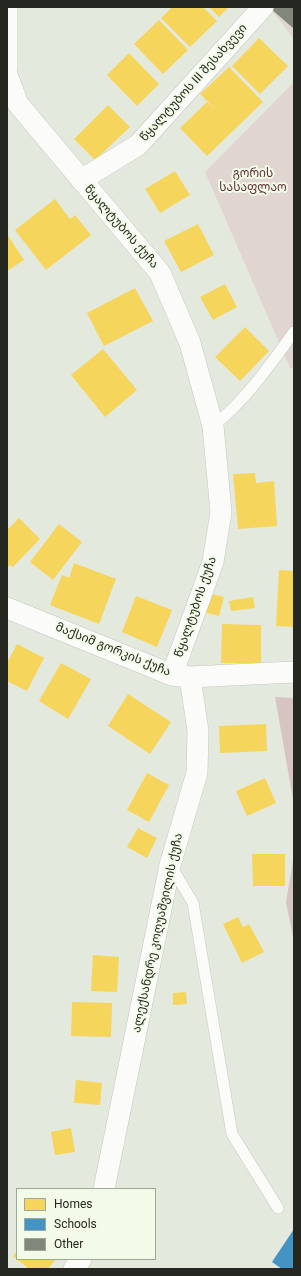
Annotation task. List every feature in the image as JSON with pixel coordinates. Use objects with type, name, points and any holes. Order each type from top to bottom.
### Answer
[{"type":"street","points":[[7,7],[7,68]]},
{"type":"street","name":"წყალტუბოს III შესახვევი","points":[[81,180],[138,145],[263,7]]},
{"type":"street","name":"წყალტუბოს ქუჩა","points":[[7,75],[18,104],[160,273],[190,343],[213,426],[221,512],[214,555],[181,676]]},
{"type":"street","name":"მაქსიმ გორკის ქუჩა","points":[[7,608],[181,676],[294,672]]},
{"type":"street","name":"ალექსანდრე კოღუაშვილის ქუჩა","points":[[104,1188],[170,865],[197,773],[198,731],[181,676]]},
{"type":"street","points":[[74,1269],[80,1260]]},
{"type":"lane","points":[[213,426],[233,411],[294,332]]},
{"type":"lane","points":[[170,865],[193,903],[232,1134],[278,1208]]},
{"type":"green space","points":[[269,7],[294,7],[294,39]]},
{"type":"green space","name":"გორის სასაფლაო","points":[[294,82],[294,368],[290,368],[205,172]]},
{"type":"shaded area","points":[[275,697],[294,698],[294,805]]},
{"type":"shaded area","points":[[294,855],[294,942],[286,902]]},
{"type":"building: Homes","points":[[172,7],[203,7],[217,21],[190,47],[161,18]]},
{"type":"building: Homes","points":[[209,7],[229,7],[219,17]]},
{"type":"building: Homes","points":[[159,20],[188,50],[163,74],[134,44]]},
{"type":"building: Homes","points":[[259,38],[288,66],[260,94],[232,66]]},
{"type":"building: Homes","points":[[129,53],[159,84],[137,106],[107,75]]},
{"type":"building: Homes","points":[[229,67],[263,102],[207,156],[180,128],[207,102],[216,110],[200,94]]},
{"type":"building: Homes","points":[[108,105],[130,127],[95,160],[74,139]]},
{"type":"building: Homes","points":[[175,171],[190,195],[160,213],[145,189]]},
{"type":"building: Homes","points":[[55,199],[70,219],[75,215],[91,235],[46,270],[15,230]]},
{"type":"building: Homes","points":[[198,224],[214,255],[181,272],[164,241]]},
{"type":"building: Homes","points":[[7,234],[24,260],[7,271]]},
{"type":"building: Homes","points":[[225,284],[237,307],[213,320],[200,297]]},
{"type":"building: Homes","points":[[135,288],[153,321],[104,346],[87,313]]},
{"type":"building: Homes","points":[[245,327],[269,351],[240,381],[215,357]]},
{"type":"building: Homes","points":[[103,349],[137,390],[105,417],[71,375]]},
{"type":"building: Homes","points":[[255,473],[256,483],[274,481],[277,526],[238,529],[233,474]]},
{"type":"building: Homes","points":[[19,518],[40,539],[13,567],[10,565],[7,568],[7,530]]},
{"type":"building: Homes","points":[[59,524],[82,542],[53,580],[30,562]]},
{"type":"building: Homes","points":[[74,563],[116,579],[99,624],[50,605],[62,575],[69,578]]},
{"type":"building: Homes","points":[[279,570],[294,571],[294,627],[276,626]]},
{"type":"building: Homes","points":[[208,593],[224,597],[219,616],[203,612]]},
{"type":"building: Homes","points":[[136,596],[172,610],[157,647],[122,632]]},
{"type":"building: Homes","points":[[253,597],[255,608],[231,611],[229,601]]},
{"type":"building: Homes","points":[[222,624],[261,625],[261,663],[221,663]]},
{"type":"building: Homes","points":[[17,644],[44,658],[27,691],[7,681],[7,663]]},
{"type":"building: Homes","points":[[61,663],[91,679],[68,719],[39,701]]},
{"type":"building: Homes","points":[[128,694],[171,722],[150,754],[108,726]]},
{"type":"building: Homes","points":[[266,724],[267,751],[220,753],[219,726]]},
{"type":"building: Homes","points":[[147,773],[169,785],[149,822],[127,810]]},
{"type":"building: Homes","points":[[265,778],[276,803],[247,816],[236,791]]},
{"type":"building: Homes","points":[[138,828],[157,838],[147,858],[127,847]]},
{"type":"building: Homes","points":[[252,854],[285,854],[285,886],[253,886]]},
{"type":"building: Homes","points":[[238,917],[243,927],[249,924],[264,952],[242,963],[223,924]]},
{"type":"building: Homes","points":[[93,955],[119,957],[117,992],[91,991]]},
{"type":"building: Homes","points":[[186,992],[187,1004],[173,1005],[173,993]]},
{"type":"building: Homes","points":[[72,1002],[112,1003],[111,1037],[71,1036]]},
{"type":"building: Homes","points":[[76,1080],[102,1083],[100,1105],[74,1103]]},
{"type":"building: Homes","points":[[71,1128],[75,1152],[55,1155],[51,1132]]},
{"type":"building: Homes","points":[[18,1260],[55,1260],[48,1269],[29,1269]]},
{"type":"building: Schools","points":[[294,1229],[294,1269],[282,1269],[272,1262]]},
{"type":"building: Other","points":[[273,7],[294,8],[293,28],[271,9]]}]
